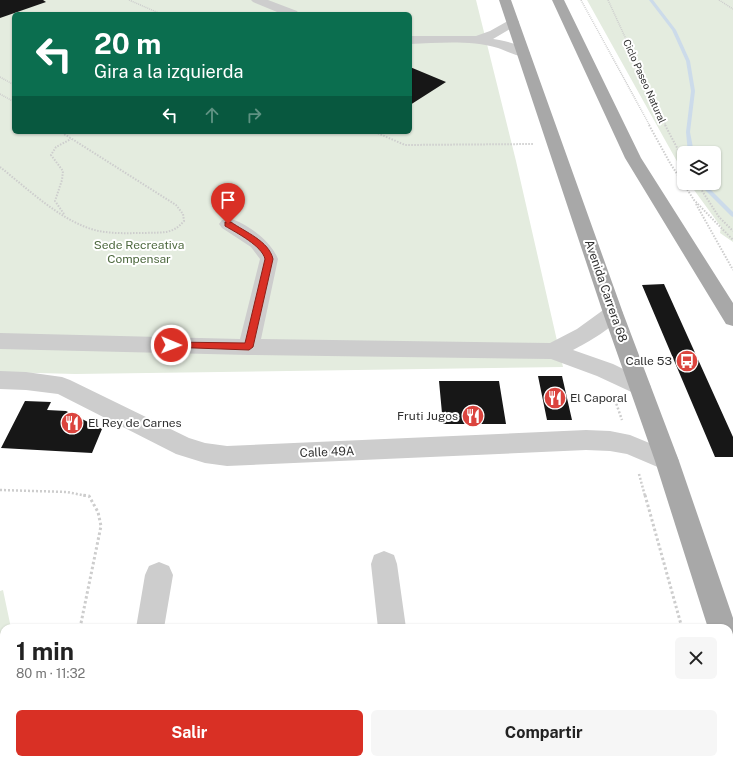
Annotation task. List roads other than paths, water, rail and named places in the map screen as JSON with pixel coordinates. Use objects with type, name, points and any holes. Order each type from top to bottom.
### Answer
[{"type":"main road","name":"Avenida Carrera 68","points":[[505,0],[613,313],[667,461],[721,624]]},
{"type":"main road","points":[[558,0],[633,158],[733,318]]},
{"type":"street","points":[[257,0],[288,12]]},
{"type":"street","points":[[480,39],[494,34],[513,22]]},
{"type":"street","points":[[412,40],[480,39],[509,47],[523,53]]},
{"type":"street","points":[[228,224],[262,246],[268,253],[269,259],[249,347]]},
{"type":"street","points":[[552,351],[574,341],[592,330],[613,313]]},
{"type":"street","points":[[0,341],[249,347],[552,351],[605,370],[640,387]]},
{"type":"street","name":"Calle 49A","points":[[0,380],[26,381],[62,386],[184,447],[205,453],[227,456],[586,440],[610,441],[630,445],[667,461]]},
{"type":"street","points":[[384,564],[392,624]]},
{"type":"street","points":[[151,624],[159,575]]},
{"type":"waterway","points":[[651,0],[674,30],[688,61],[693,91],[688,132],[690,146]]},
{"type":"waterway","points":[[708,190],[733,215]]},
{"type":"place","name":"Calle 53","points":[[687,361]]},
{"type":"place","name":"El Caporal","points":[[555,398]]},
{"type":"place","name":"Fruti Jugos","points":[[473,416]]},
{"type":"place","name":"El Rey de Carnes","points":[[72,423]]},
{"type":"park label","name":"Sede Recreativa Compensar","points":[[139,252]]}]
